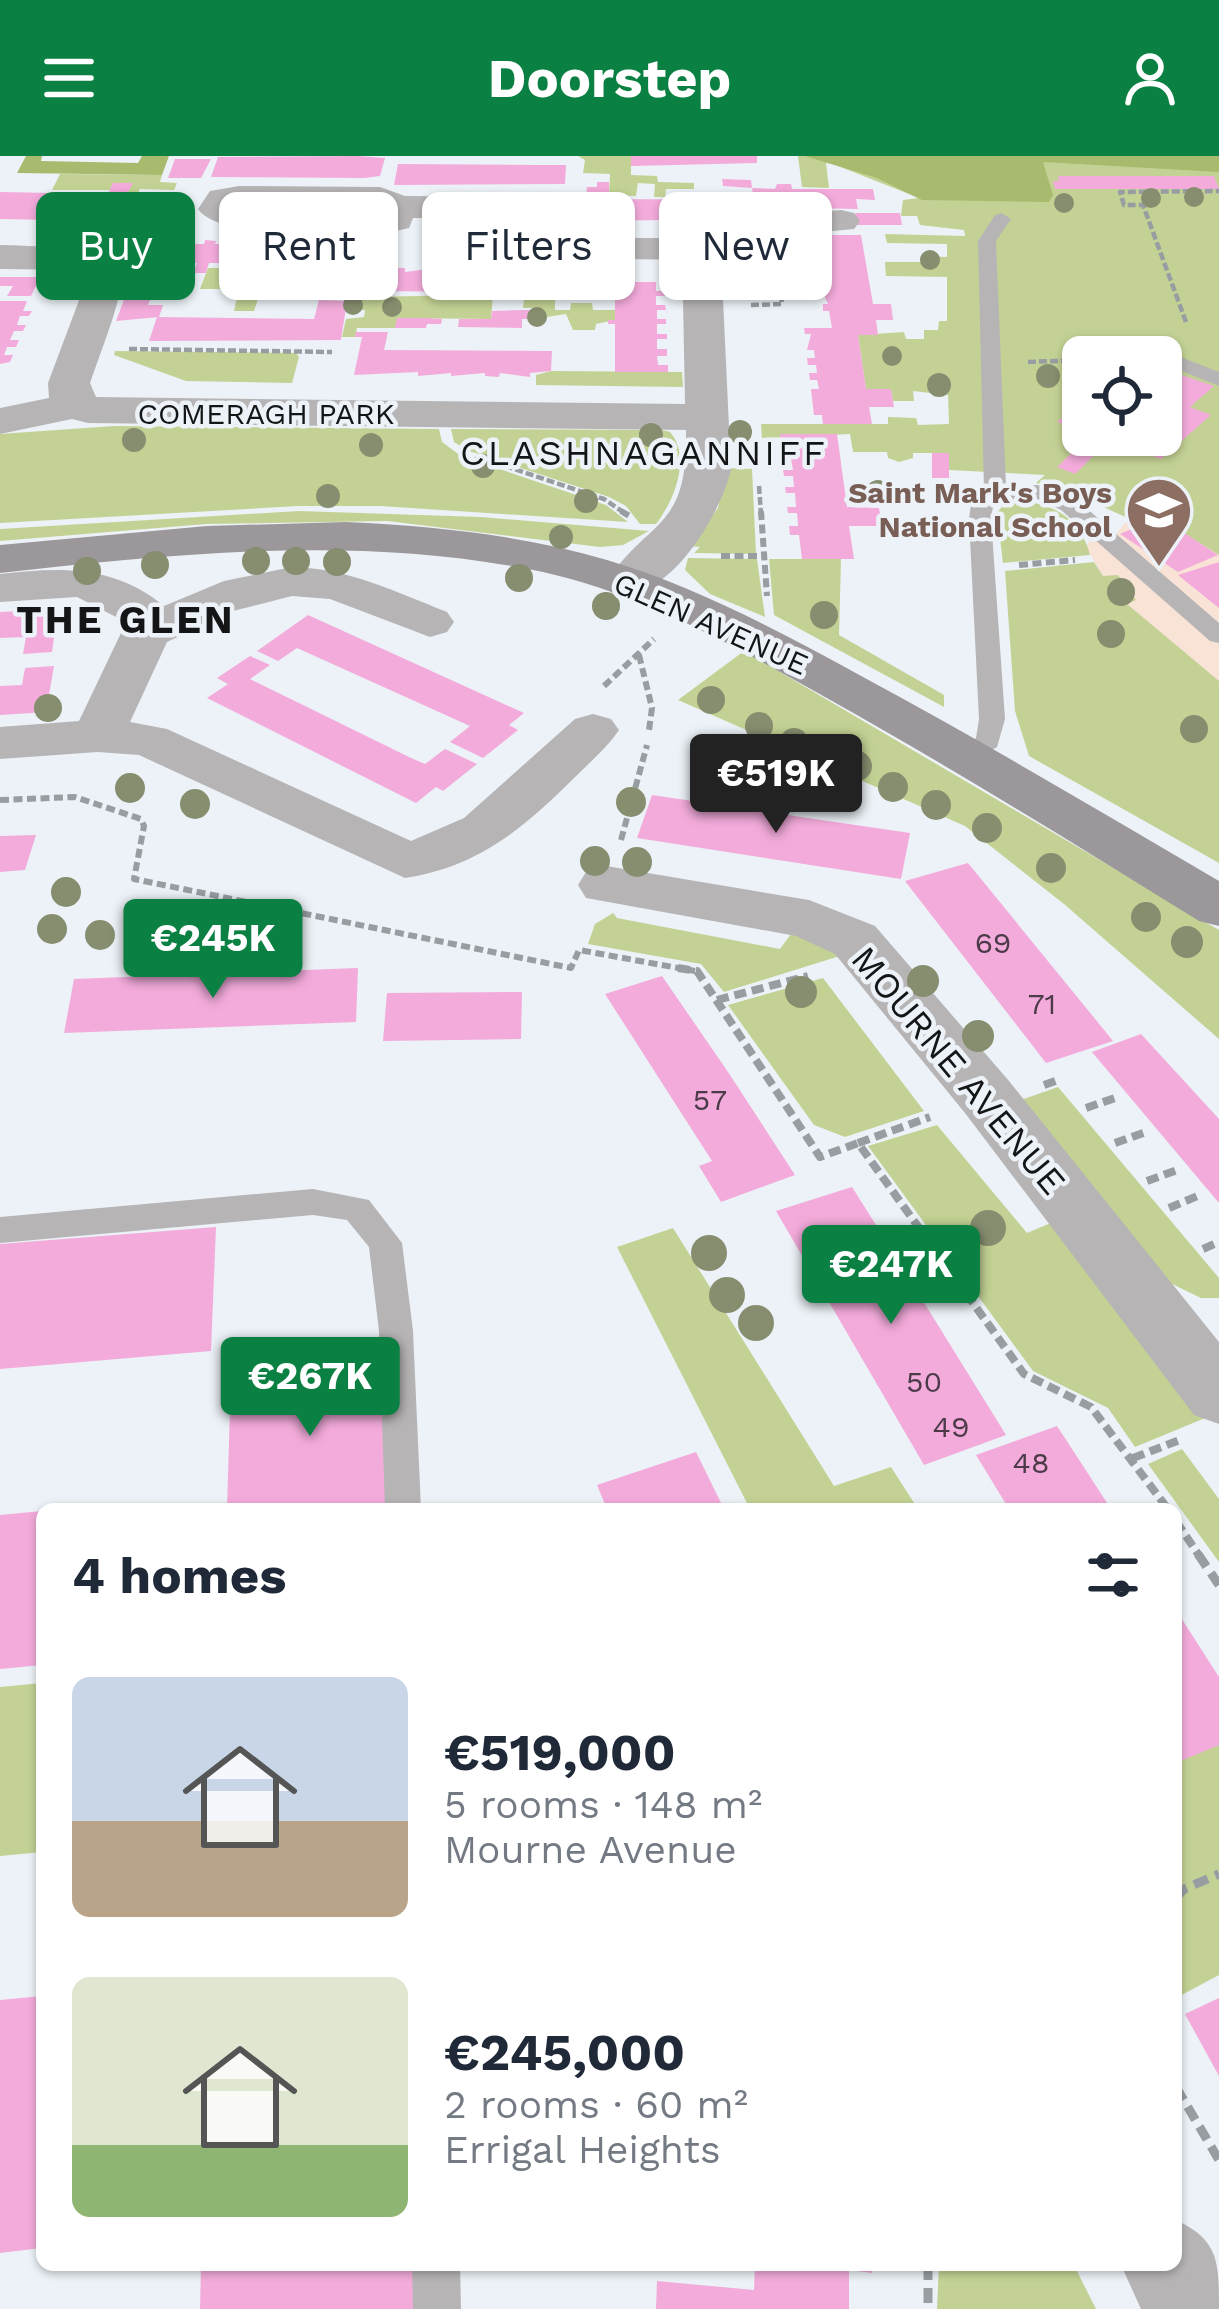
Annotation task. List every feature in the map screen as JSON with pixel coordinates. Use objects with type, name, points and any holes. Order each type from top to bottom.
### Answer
[{"type":"street","points":[[832,221],[842,221]]},
{"type":"street","points":[[405,224],[422,222]]},
{"type":"street","points":[[0,256],[81,259],[103,270],[104,286],[69,383],[71,400],[77,405]]},
{"type":"street","points":[[629,583],[676,537],[704,496],[708,417],[704,300]]},
{"type":"street","name":"COMERAGH PARK","points":[[0,421],[77,405],[116,413],[708,417]]},
{"type":"street","name":"GLEN AVENUE","points":[[0,559],[138,544],[340,536],[513,552],[629,583],[750,635],[970,757],[1219,907]]},
{"type":"street","points":[[146,633],[254,588],[304,580],[340,586],[430,622]]},
{"type":"street","points":[[0,588],[74,581],[100,585],[121,594],[146,615],[146,633],[98,736]]},
{"type":"street","points":[[0,743],[98,736],[149,740],[405,860],[425,860],[468,844],[593,730]]},
{"type":"street","name":"MOURNE AVENUE","points":[[606,884],[809,919],[855,940],[1206,1354]]},
{"type":"street","points":[[1173,2271],[1196,2309]]},
{"type":"lane","points":[[995,493],[987,241],[1002,219]]},
{"type":"lane","points":[[1182,365],[1219,380]]},
{"type":"lane","points":[[970,757],[988,741],[992,719],[980,518],[982,506],[995,493],[1040,492],[1070,505],[1219,636]]},
{"type":"lane","points":[[0,1230],[313,1202],[358,1209],[385,1244],[396,1331],[404,1503]]},
{"type":"lane","points":[[436,2271],[437,2309]]},
{"type":"path","points":[[1187,327],[1143,205],[1124,205],[1120,192],[1219,191]]},
{"type":"path","points":[[111,349],[332,352]]},
{"type":"path","points":[[1031,362],[1062,361]]},
{"type":"path","points":[[446,415],[446,437],[466,453],[604,500],[622,508],[635,526]]},
{"type":"path","points":[[1004,566],[1092,559]]},
{"type":"path","points":[[606,884],[647,745],[652,708],[639,655]]},
{"type":"path","points":[[0,800],[75,796],[140,819],[144,826],[134,879],[571,968],[579,950],[697,971],[820,1156],[986,1097]]},
{"type":"path","points":[[717,1000],[820,972],[866,953]]},
{"type":"path","points":[[1086,1108],[1115,1098]]},
{"type":"path","points":[[1115,1143],[1146,1132]]},
{"type":"path","points":[[858,1143],[1024,1374],[1090,1406],[1163,1503]]},
{"type":"path","points":[[1147,1181],[1180,1169]]},
{"type":"path","points":[[1168,1208],[1201,1195]]},
{"type":"path","points":[[1203,1250],[1219,1242]]},
{"type":"path","points":[[1182,1530],[1219,1585]]},
{"type":"path","points":[[1182,1891],[1219,1874]]},
{"type":"path","points":[[1182,2097],[1219,2160]]},
{"type":"path","points":[[928,2271],[928,2309]]},
{"type":"shaded area","name":"Saint Mark's Boys National School","points":[[1219,452],[1219,692],[1126,615],[1087,549],[1089,539],[1116,534],[1134,512]]},
{"type":"green space","points":[[26,156],[42,156],[41,161],[138,163],[142,156],[169,156],[162,175],[17,173]]},
{"type":"green space","points":[[578,156],[631,156],[631,175],[694,183],[694,189],[666,189],[654,197],[655,184],[638,183],[636,196],[635,192],[609,192],[610,174],[583,173],[585,160]]},
{"type":"green space","points":[[798,156],[1219,156],[1219,555],[1160,518],[1143,524],[1036,483],[1045,475],[949,470],[948,453],[913,453],[913,458],[899,462],[888,458],[887,452],[853,452],[850,434],[762,438],[761,424],[888,424],[888,417],[916,418],[918,425],[949,424],[948,395],[913,391],[914,401],[893,401],[891,389],[866,389],[858,335],[904,332],[906,339],[924,339],[924,330],[938,330],[939,321],[947,321],[947,277],[886,276],[885,262],[947,257],[947,244],[887,243],[885,234],[965,236],[964,230],[920,225],[917,216],[901,216],[903,200],[919,198],[826,163],[829,188],[802,187]]},
{"type":"green space","points":[[805,156],[1219,156],[1219,172],[1043,162],[1053,195],[1049,202],[922,200],[877,178]]},
{"type":"green space","points":[[60,174],[162,175],[160,182],[177,183],[174,190],[138,192],[128,192],[131,183],[113,183],[110,190],[52,190]]},
{"type":"green space","points":[[208,268],[219,268],[219,289],[200,289]]},
{"type":"green space","points":[[398,296],[493,300],[491,319],[398,318],[395,328],[357,328],[355,337],[342,337],[346,319],[364,317],[365,310],[349,310],[351,300],[398,300]]},
{"type":"green space","points":[[236,300],[258,300],[254,311],[234,311]]},
{"type":"green space","points":[[524,300],[555,300],[555,310],[570,310],[571,303],[592,303],[593,310],[615,310],[615,320],[596,324],[595,330],[573,330],[566,314],[534,319],[534,308],[523,308]]},
{"type":"green space","points":[[115,351],[296,353],[299,357],[292,383],[186,381],[114,355]]},
{"type":"green space","points":[[551,371],[682,372],[683,387],[536,385],[536,375]]},
{"type":"green space","points":[[114,426],[439,429],[442,442],[461,456],[606,505],[628,522],[380,506],[299,506],[0,523],[0,434]]},
{"type":"green space","points":[[451,429],[662,430],[670,432],[680,454],[678,479],[656,524],[640,524],[626,506],[609,497],[469,451],[454,442]]},
{"type":"green space","points":[[726,468],[752,469],[756,554],[694,553],[700,547],[688,546],[718,508]]},
{"type":"green space","points":[[1016,501],[1064,515],[1080,532],[1090,555],[1003,563],[997,513],[1004,504]]},
{"type":"green space","points":[[299,511],[481,517],[649,531],[623,545],[600,547],[387,521],[206,524],[0,541],[0,529]]},
{"type":"green space","points":[[688,558],[757,559],[765,617],[710,594],[685,570]]},
{"type":"green space","points":[[769,559],[841,559],[839,635],[944,695],[944,707],[774,615]]},
{"type":"green space","points":[[1094,562],[1103,576],[1118,575],[1136,600],[1127,604],[1219,681],[1219,863],[1029,756],[1015,711],[1005,571]]},
{"type":"green space","points":[[744,651],[1219,930],[1219,1039],[1064,904],[965,826],[678,700]]},
{"type":"green space","points":[[613,913],[617,918],[780,949],[796,927],[843,955],[724,992],[701,964],[588,944],[595,924]]},
{"type":"green space","points":[[823,978],[924,1111],[845,1137],[814,1125],[728,1005]]},
{"type":"green space","points":[[1058,1087],[1219,1278],[1219,1298],[1201,1298],[1164,1280],[1015,1102]]},
{"type":"green space","points":[[937,1125],[1027,1233],[1060,1219],[1210,1416],[1135,1447],[1108,1408],[1033,1371],[868,1146]]},
{"type":"green space","points":[[673,1228],[834,1486],[891,1467],[914,1503],[747,1503],[617,1247]]},
{"type":"green space","points":[[1182,1449],[1219,1499],[1219,1562],[1182,1511],[1182,1503],[1176,1503],[1148,1464]]},
{"type":"green space","points":[[36,1684],[36,1853],[0,1856],[0,1687]]},
{"type":"green space","points":[[1219,1728],[1219,1975],[1182,1995],[1182,1748]]},
{"type":"green space","points":[[939,2271],[1077,2271],[1096,2309],[937,2309]]},
{"type":"building","points":[[631,156],[757,156],[757,163],[631,166]]},
{"type":"building","points":[[218,157],[385,158],[380,176],[364,178],[211,177]]},
{"type":"building","points":[[175,159],[211,159],[201,178],[168,178]]},
{"type":"building","points":[[398,164],[566,165],[565,184],[394,185]]},
{"type":"building","points":[[1058,176],[1214,176],[1219,189],[1055,189],[1053,181],[1059,181]]},
{"type":"building","points":[[722,179],[751,180],[752,188],[723,186]]},
{"type":"building","points":[[597,182],[609,182],[609,192],[587,192],[587,187],[597,187]]},
{"type":"building","points":[[113,183],[133,183],[128,192],[109,192]]},
{"type":"building","points":[[777,184],[791,184],[792,189],[873,189],[875,200],[856,199],[858,209],[832,208],[832,192],[753,192],[752,188],[775,189]]},
{"type":"building","points":[[0,192],[36,193],[36,220],[0,219]]},
{"type":"building","points":[[635,199],[659,199],[659,220],[635,220]]},
{"type":"building","points":[[855,213],[900,213],[902,225],[857,225]]},
{"type":"building","points":[[832,235],[861,235],[873,304],[891,304],[893,320],[876,320],[878,335],[858,335],[866,389],[891,389],[894,407],[869,407],[872,424],[823,424],[822,415],[814,415],[811,389],[819,389],[817,380],[810,380],[809,373],[817,373],[816,365],[808,365],[807,358],[815,358],[814,350],[807,350],[811,334],[805,334],[804,328],[832,328],[829,311],[823,311],[823,304],[828,304],[826,300],[832,300]]},
{"type":"building","points":[[205,240],[219,244],[219,263],[209,263],[206,273],[195,273],[195,244]]},
{"type":"building","points":[[398,268],[422,270],[422,291],[398,291]]},
{"type":"building","points":[[0,277],[36,277],[31,296],[7,296],[13,286],[0,286]]},
{"type":"building","points":[[635,282],[656,282],[656,305],[665,305],[666,310],[657,310],[657,319],[666,319],[666,324],[657,324],[657,334],[667,334],[667,339],[657,339],[657,349],[667,349],[667,356],[657,356],[658,365],[668,365],[668,372],[615,372],[615,324],[608,320],[615,320],[615,300],[635,300]]},
{"type":"building","points":[[124,300],[163,305],[159,317],[116,321]]},
{"type":"building","points":[[319,300],[347,301],[341,340],[149,341],[157,317],[314,319]]},
{"type":"building","points":[[0,301],[27,301],[23,311],[32,311],[20,316],[17,325],[26,325],[23,331],[14,331],[10,340],[19,340],[16,347],[7,347],[4,355],[13,355],[10,362],[0,364]]},
{"type":"building","points":[[534,310],[534,319],[522,319],[522,328],[458,327],[459,319],[491,319],[492,311]]},
{"type":"building","points":[[397,318],[442,319],[441,324],[427,324],[426,328],[395,328]]},
{"type":"building","points":[[356,332],[388,332],[384,350],[552,351],[551,371],[530,373],[530,377],[500,373],[499,377],[485,373],[418,376],[418,372],[354,375],[362,337],[355,337]]},
{"type":"building","points":[[1182,375],[1214,386],[1190,407],[1211,415],[1182,441]]},
{"type":"building","points":[[780,434],[837,434],[847,507],[879,508],[882,526],[849,526],[854,559],[802,559],[799,535],[790,535],[789,526],[798,526],[797,513],[788,513],[787,507],[796,507],[795,493],[786,493],[785,487],[794,487],[793,476],[784,476],[783,470],[793,470],[791,459],[782,458],[782,452],[791,452],[790,441],[781,441]]},
{"type":"building","points":[[932,453],[949,453],[949,478],[932,478]]},
{"type":"building","points":[[1069,456],[1094,456],[1075,474],[1057,467]]},
{"type":"building","points":[[1160,517],[1218,555],[1178,572],[1120,534]]},
{"type":"building","points":[[1219,562],[1219,608],[1178,575]]},
{"type":"building","points":[[58,609],[52,652],[23,654],[26,637],[0,638],[0,612]]},
{"type":"building","points":[[308,615],[524,713],[509,725],[518,730],[483,758],[450,742],[470,726],[297,648],[278,661],[257,651]]},
{"type":"building","points":[[250,656],[270,665],[250,679],[409,757],[425,764],[445,749],[477,764],[443,791],[436,787],[416,803],[207,698],[228,684],[217,678]]},
{"type":"building","points":[[54,666],[46,712],[0,715],[0,686],[22,685],[25,668]]},
{"type":"building","points":[[652,795],[910,833],[901,879],[637,838]]},
{"type":"building","points":[[36,835],[25,870],[0,872],[0,836]]},
{"type":"building","points":[[968,863],[1113,1041],[1046,1063],[905,881]]},
{"type":"building","points":[[358,968],[356,1022],[64,1033],[74,979]]},
{"type":"building","points":[[662,976],[795,1175],[721,1202],[699,1166],[712,1161],[605,994]]},
{"type":"building","points":[[522,992],[521,1039],[383,1041],[387,993]]},
{"type":"building","points":[[1141,1034],[1219,1119],[1219,1203],[1092,1052]]},
{"type":"building","points":[[852,1187],[1006,1435],[924,1465],[776,1211]]},
{"type":"building","points":[[216,1227],[211,1351],[0,1369],[0,1244]]},
{"type":"building","points":[[386,1362],[391,1503],[227,1503],[231,1375]]},
{"type":"building","points":[[1057,1426],[1107,1503],[1005,1503],[976,1455]]},
{"type":"building","points":[[696,1452],[721,1503],[604,1503],[597,1485]]},
{"type":"building","points":[[36,1512],[36,1666],[0,1669],[0,1515]]},
{"type":"building","points":[[1182,1619],[1219,1677],[1219,1745],[1182,1760]]},
{"type":"building","points":[[36,1997],[36,2249],[0,2253],[0,2000]]},
{"type":"building","points":[[1219,1998],[1219,2076],[1185,2014]]},
{"type":"building","points":[[201,2271],[416,2271],[418,2309],[200,2309]]},
{"type":"building","points":[[755,2271],[849,2271],[849,2309],[656,2309],[657,2281],[754,2290]]},
{"type":"place","name":"Saint Mark's Boys National School","points":[[1159,569]]},
{"type":"district","name":"CLASHNAGANNIFF","points":[[644,452]]},
{"type":"district","name":"THE GLEN","points":[[126,619]]}]
